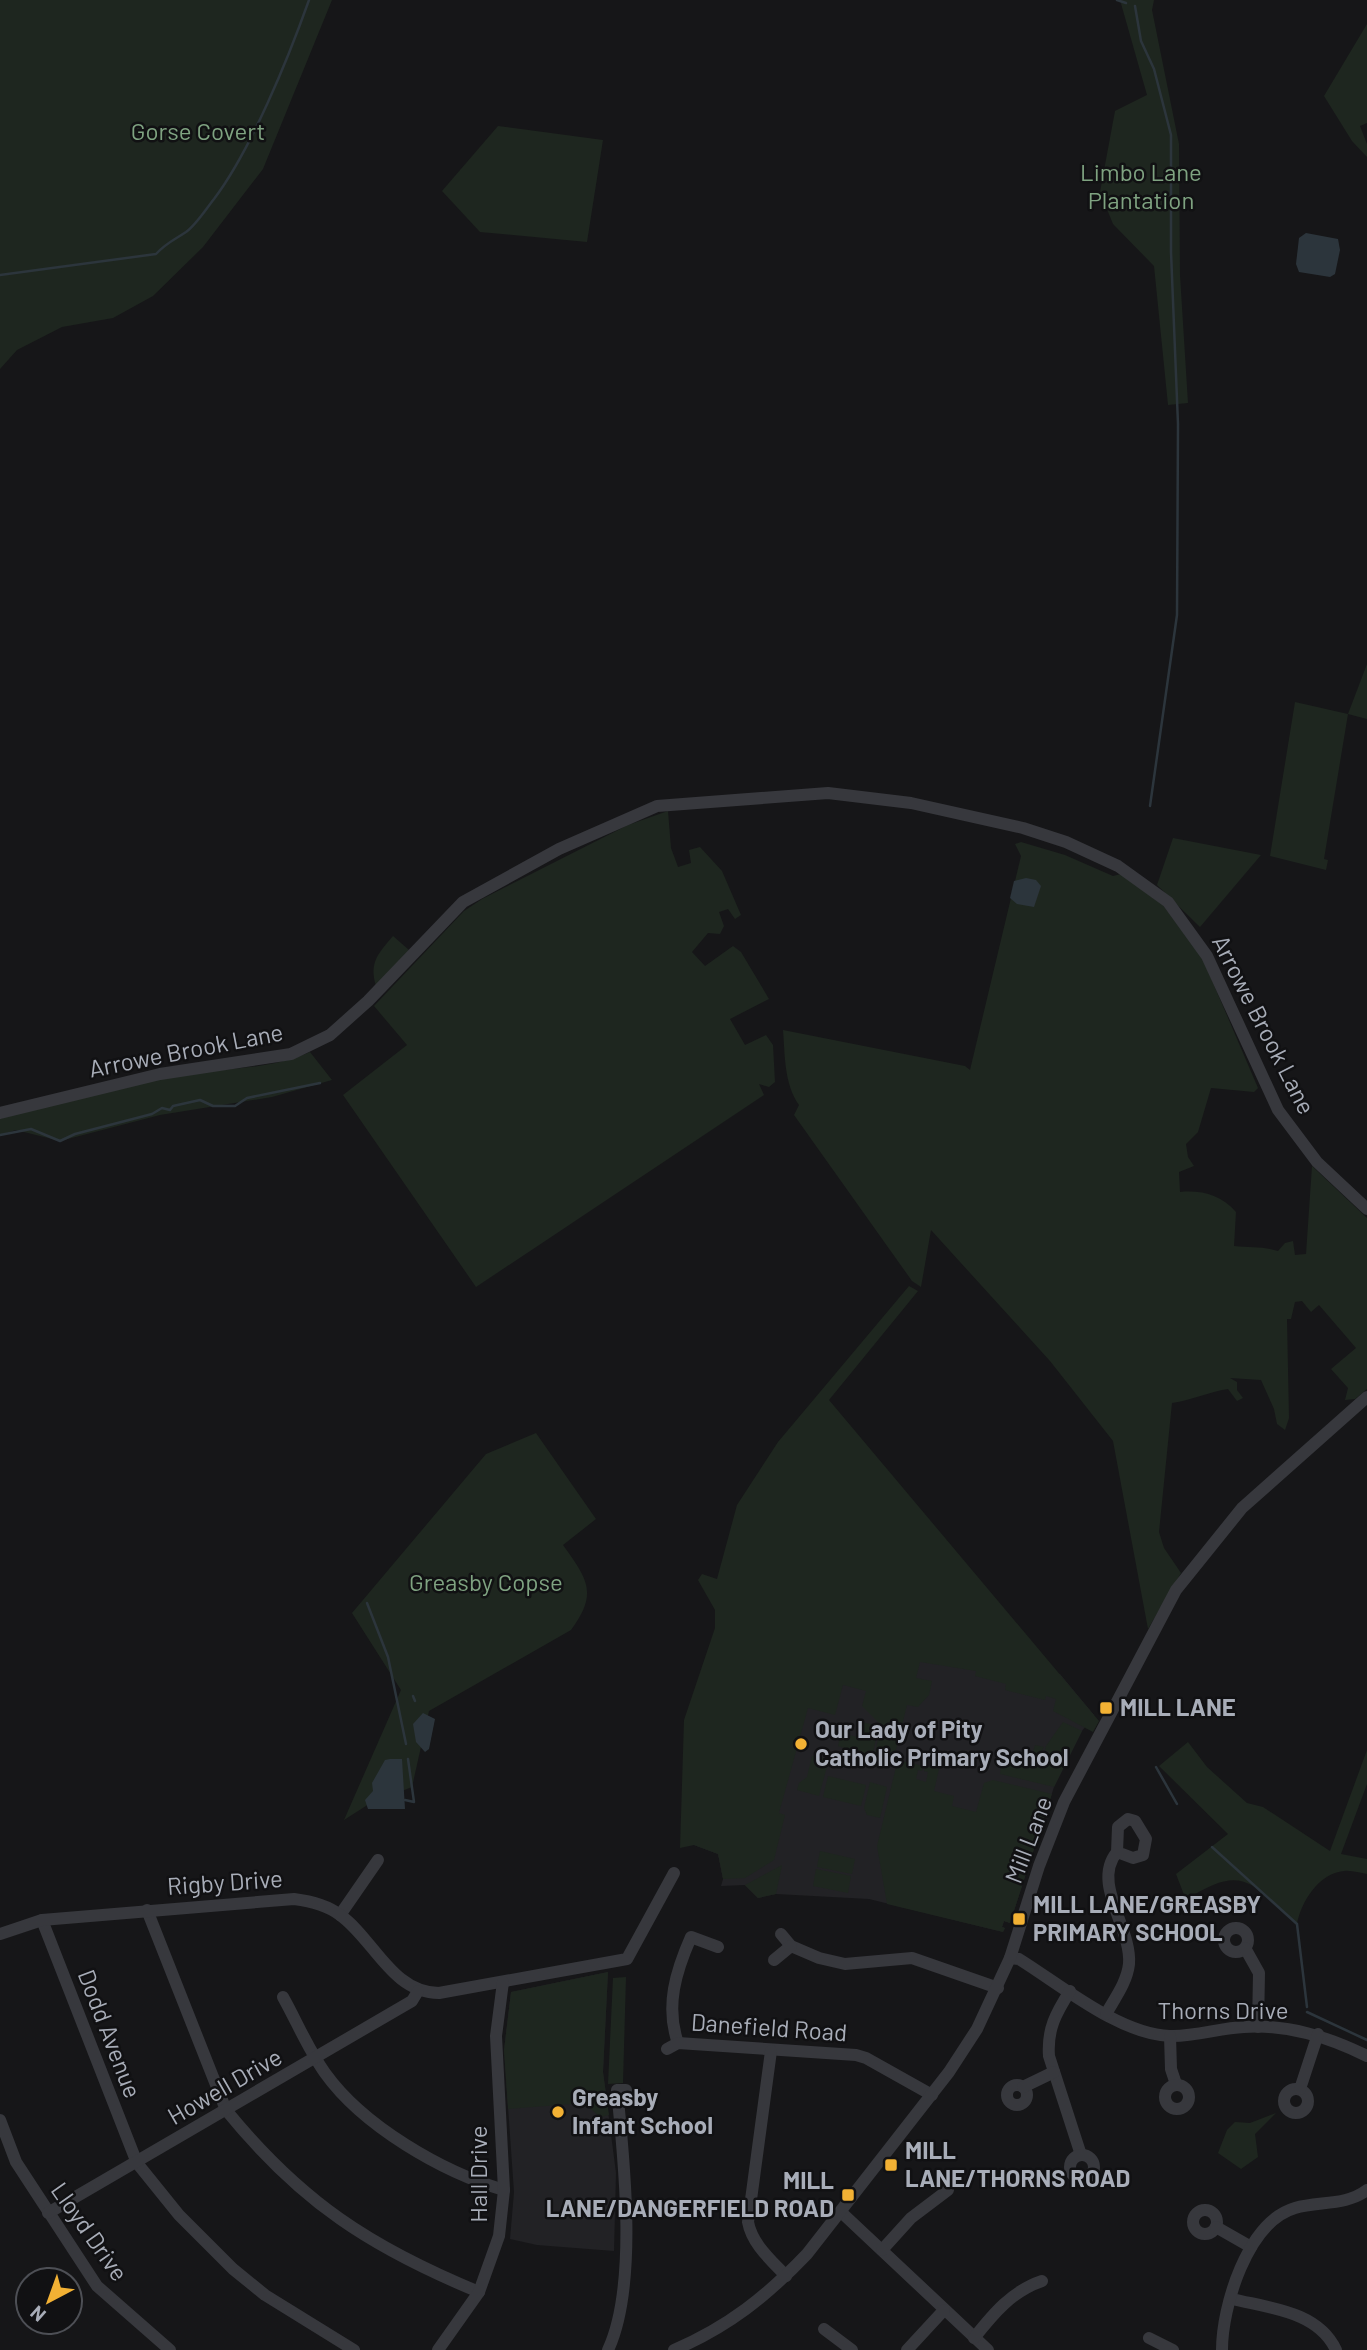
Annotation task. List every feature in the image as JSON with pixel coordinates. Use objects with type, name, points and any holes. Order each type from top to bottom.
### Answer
[{"type":"street","name":"Arrowe Brook Lane","points":[[0,1113],[160,1074],[291,1054],[330,1035],[368,1001],[463,902],[559,849],[657,806],[828,793],[911,803],[1034,831],[1118,866],[1168,902],[1207,956],[1278,1110],[1317,1162],[1367,1209]]},
{"type":"street","name":"Mill Lane","points":[[674,2350],[692,2347],[734,2320],[786,2276],[841,2212],[932,2095],[978,2029],[998,1988],[1064,1802],[1176,1590],[1242,1508],[1367,1397]]},
{"type":"street","points":[[1106,2014],[1123,1985],[1129,1964],[1126,1938],[1108,1883],[1110,1864],[1118,1852]]},
{"type":"street","points":[[340,1915],[378,1860]]},
{"type":"street","points":[[418,1991],[439,1993],[627,1959],[674,1873]]},
{"type":"street","name":"Rigby Drive","points":[[0,1934],[42,1920],[275,1898],[314,1902],[340,1915],[400,1979],[418,1991]]},
{"type":"street","points":[[147,1910],[226,2110],[273,2165],[337,2220],[384,2249],[479,2292]]},
{"type":"street","name":"Dodd Avenue","points":[[42,1920],[137,2163],[179,2215],[233,2269],[265,2295],[354,2350]]},
{"type":"street","points":[[781,1934],[791,1946],[819,1958],[845,1964],[912,1958],[998,1988]]},
{"type":"street","name":"Danefield Road","points":[[718,1947],[691,1937],[677,1968],[671,2011],[672,2046],[866,2057],[932,2095]]},
{"type":"street","points":[[774,1959],[791,1946]]},
{"type":"street","points":[[1245,1948],[1259,1973],[1258,2027]]},
{"type":"street","name":"Thorns Drive","points":[[1010,1958],[1019,1959],[1106,2014],[1138,2030],[1170,2036],[1258,2027],[1318,2034],[1367,2056]]},
{"type":"street","name":"Hall Drive","points":[[438,2350],[479,2292],[499,2236],[504,2190],[496,2036],[503,1982]]},
{"type":"street","name":"Howell Drive","points":[[48,2213],[412,2001],[418,1991]]},
{"type":"street","points":[[1070,1991],[1050,2025],[1049,2049],[1054,2073],[1081,2155]]},
{"type":"street","points":[[283,1997],[315,2058],[350,2099],[407,2145],[446,2167],[504,2190]]},
{"type":"street","points":[[1300,2089],[1318,2034]]},
{"type":"street","points":[[1170,2036],[1171,2068],[1176,2084]]},
{"type":"street","points":[[771,2051],[748,2222],[750,2233],[786,2276]]},
{"type":"street","points":[[1023,2087],[1054,2073]]},
{"type":"street","points":[[609,2349],[621,2299],[625,2229],[625,2164],[617,2090],[626,2090]]},
{"type":"street","name":"Lloyd Drive","points":[[0,2120],[16,2162],[97,2287],[170,2350]]},
{"type":"street","points":[[882,2250],[911,2218],[948,2189]]},
{"type":"street","points":[[1222,2350],[1222,2329],[1236,2281],[1251,2247],[1270,2222],[1290,2210],[1343,2201],[1367,2189]]},
{"type":"street","points":[[841,2212],[988,2350]]},
{"type":"street","points":[[1216,2227],[1251,2247]]},
{"type":"street","points":[[974,2338],[999,2307],[1028,2286],[1042,2281]]},
{"type":"street","points":[[1232,2299],[1288,2312],[1314,2323],[1336,2350]]},
{"type":"street","points":[[907,2350],[944,2310]]},
{"type":"street","points":[[824,2329],[852,2350]]},
{"type":"street","points":[[1149,2338],[1173,2350]]},
{"type":"shaded area","points":[[1306,233],[1338,239],[1340,250],[1335,274],[1330,277],[1299,272],[1296,264],[1299,238]]},
{"type":"shaded area","points":[[1026,878],[1036,880],[1041,886],[1034,907],[1017,904],[1010,898],[1014,881]]},
{"type":"shaded area","points":[[739,1603],[1060,1674],[1094,1715],[1082,1731],[1054,1787],[1010,1923],[1004,1921],[1003,1932],[869,1899],[776,1894],[758,1898],[745,1885],[721,1886],[723,1879],[718,1854],[694,1845]]},
{"type":"shaded area","points":[[423,1713],[435,1719],[429,1749],[425,1752],[416,1742],[413,1724]]},
{"type":"shaded area","points":[[402,1759],[405,1809],[368,1809],[365,1800],[373,1791],[372,1783],[385,1760]]},
{"type":"shaded area","name":"Greasby Infant School","points":[[608,1972],[603,2072],[616,2173],[614,2251],[537,2245],[510,2239],[514,2192],[504,2050],[511,1992]]},
{"type":"green space","name":"Gorse Covert","points":[[0,0],[332,0],[263,169],[203,247],[153,296],[113,318],[62,327],[17,350],[0,369]]},
{"type":"green space","name":"Limbo Lane Plantation","points":[[1120,0],[1154,0],[1152,10],[1179,144],[1180,275],[1188,403],[1168,405],[1154,266],[1113,224],[1100,192],[1115,111],[1147,95]]},
{"type":"green space","points":[[1367,24],[1367,123],[1360,126],[1367,144],[1367,157],[1352,141],[1324,96]]},
{"type":"green space","points":[[498,126],[603,140],[587,242],[480,232],[442,191]]},
{"type":"green space","points":[[1367,664],[1367,719],[1348,714]]},
{"type":"green space","points":[[1295,702],[1348,714],[1324,859],[1328,860],[1326,870],[1270,856]]},
{"type":"green space","points":[[668,811],[671,848],[678,867],[691,863],[689,850],[700,847],[722,871],[741,915],[735,919],[728,909],[719,912],[724,926],[720,934],[708,933],[692,952],[705,966],[733,946],[741,952],[769,999],[730,1019],[745,1045],[766,1035],[773,1045],[775,1082],[769,1087],[759,1084],[764,1095],[476,1287],[343,1095],[407,1045],[374,1006],[464,911],[482,899],[628,825]]},
{"type":"green space","points":[[1173,838],[1261,855],[1200,927],[1157,885]]},
{"type":"green space","points":[[1021,842],[1065,855],[1113,876],[1121,874],[1163,905],[1202,957],[1258,1088],[1254,1092],[1211,1088],[1198,1132],[1186,1144],[1188,1157],[1194,1166],[1179,1172],[1180,1192],[1211,1195],[1224,1201],[1236,1212],[1234,1246],[1278,1251],[1285,1243],[1293,1241],[1295,1255],[1306,1254],[1312,1166],[1367,1218],[1367,1389],[1355,1399],[1345,1400],[1348,1388],[1331,1369],[1356,1348],[1319,1305],[1311,1312],[1302,1301],[1295,1302],[1291,1319],[1287,1319],[1289,1418],[1285,1430],[1277,1424],[1274,1409],[1261,1380],[1230,1378],[1237,1382],[1237,1390],[1243,1398],[1237,1401],[1228,1389],[1172,1403],[1159,1532],[1164,1548],[1181,1573],[1148,1629],[1113,1441],[1050,1361],[931,1230],[921,1287],[912,1281],[794,1115],[799,1105],[790,1088],[786,1069],[783,1030],[965,1066],[970,1070],[1021,856],[1015,844]]},
{"type":"green space","points":[[393,936],[409,950],[376,986],[374,964]]},
{"type":"green space","points":[[310,1052],[332,1080],[272,1097],[160,1115],[60,1141],[16,1130],[0,1135],[0,1119],[16,1113],[145,1082],[266,1065]]},
{"type":"green space","points":[[909,1286],[918,1291],[829,1400],[1099,1721],[1093,1732],[1053,1711],[1056,1699],[1046,1696],[1045,1700],[1005,1690],[1006,1684],[975,1676],[976,1671],[920,1662],[916,1678],[932,1681],[929,1695],[918,1707],[907,1705],[892,1766],[873,1762],[881,1725],[862,1706],[866,1691],[843,1685],[835,1715],[808,1708],[779,1813],[785,1815],[774,1860],[745,1878],[723,1879],[718,1854],[694,1845],[680,1848],[684,1720],[715,1628],[715,1610],[698,1580],[702,1574],[717,1579],[737,1505],[778,1442]]},
{"type":"green space","name":"Greasby Copse","points":[[536,1433],[596,1519],[563,1545],[584,1578],[587,1596],[585,1606],[571,1630],[429,1711],[412,1787],[369,1804],[344,1820],[401,1690],[352,1613],[486,1454]]},
{"type":"green space","points":[[861,1722],[879,1726],[871,1761],[853,1756],[854,1751],[838,1746],[841,1733],[857,1737]]},
{"type":"green space","points":[[1063,1722],[1082,1731],[1054,1787],[1000,1774],[1003,1751],[1020,1755],[1017,1766],[1028,1769],[1035,1745],[1044,1747],[1037,1759],[1046,1760],[1049,1752],[1045,1750],[1046,1746]]},
{"type":"green space","points":[[1188,1742],[1207,1767],[1247,1803],[1263,1807],[1330,1851],[1367,1750],[1367,1784],[1341,1854],[1367,1859],[1367,1874],[1344,1871],[1327,1877],[1307,1898],[1297,1924],[1257,1889],[1235,1880],[1206,1888],[1186,1900],[1176,1874],[1228,1834],[1159,1766]]},
{"type":"green space","points":[[812,1756],[829,1759],[819,1796],[797,1790],[799,1783],[807,1777]]},
{"type":"green space","points":[[901,1761],[923,1766],[922,1771],[918,1770],[916,1779],[926,1782],[928,1772],[924,1771],[925,1766],[939,1769],[934,1791],[954,1796],[952,1806],[976,1812],[984,1783],[993,1780],[1052,1794],[1010,1923],[1004,1921],[1003,1932],[887,1904],[877,1846],[896,1767]]},
{"type":"green space","points":[[828,1776],[866,1785],[861,1806],[823,1797]]},
{"type":"green space","points":[[870,1782],[887,1787],[880,1818],[867,1815],[864,1808]]},
{"type":"green space","points":[[820,1851],[855,1859],[852,1874],[817,1867]]},
{"type":"green space","points":[[782,1865],[776,1894],[758,1898],[745,1885]]},
{"type":"green space","points":[[816,1869],[851,1876],[848,1893],[813,1886]]},
{"type":"green space","points":[[608,1972],[603,2072],[609,2115],[600,2117],[584,2103],[508,2109],[504,2050],[511,1992]]},
{"type":"green space","points":[[626,1977],[623,2083],[608,2084],[613,1978]]},
{"type":"green space","points":[[1276,2113],[1255,2134],[1258,2157],[1241,2169],[1218,2153],[1227,2130],[1235,2122],[1250,2123]]},
{"type":"waterway","points":[[0,275],[156,254],[190,229],[242,156],[279,76],[309,0]]},
{"type":"waterway","points":[[1117,0],[1126,3]]},
{"type":"waterway","points":[[1135,6],[1141,41],[1154,69],[1171,135],[1171,252],[1178,424],[1177,615],[1150,806]]},
{"type":"waterway","points":[[0,1135],[31,1129],[60,1141],[75,1134],[152,1114],[162,1108],[170,1110],[173,1106],[200,1100],[213,1106],[235,1106],[247,1098],[320,1083]]},
{"type":"waterway","points":[[367,1603],[388,1657],[406,1744]]},
{"type":"waterway","points":[[413,1696],[415,1701]]},
{"type":"waterway","points":[[405,1800],[414,1802],[408,1759]]},
{"type":"waterway","points":[[1156,1767],[1177,1804]]},
{"type":"waterway","points":[[1212,1847],[1297,1924],[1307,2007]]},
{"type":"waterway","points":[[1307,2012],[1367,2040]]},
{"type":"place","name":"MILL LANE","points":[[1106,1708]]},
{"type":"place","name":"Our Lady of Pity Catholic Primary School","points":[[801,1744]]},
{"type":"place","name":"MILL LANE/GREASBY PRIMARY SCHOOL","points":[[1019,1919]]},
{"type":"place","name":"Greasby Infant School","points":[[558,2112]]},
{"type":"place","name":"MILL LANE/THORNS ROAD","points":[[891,2165]]},
{"type":"place","name":"MILL LANE/DANGERFIELD ROAD","points":[[848,2195]]}]
